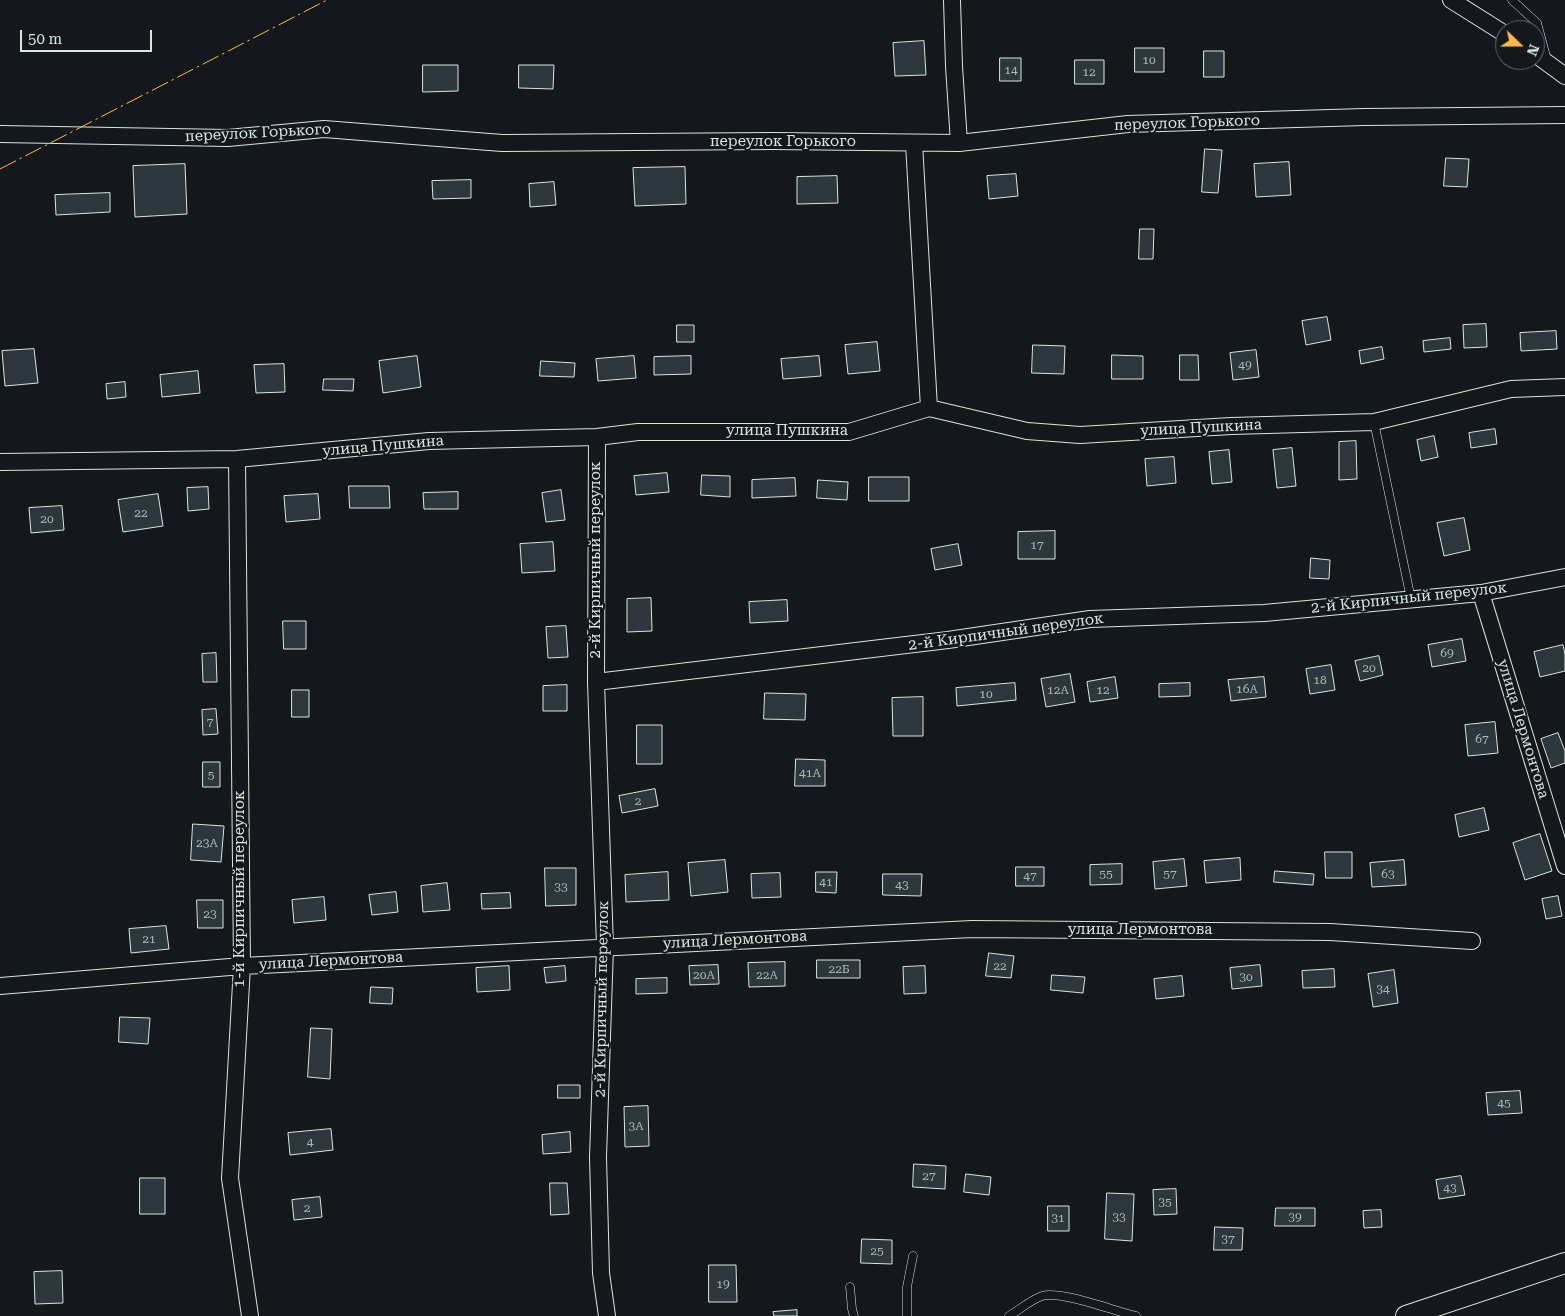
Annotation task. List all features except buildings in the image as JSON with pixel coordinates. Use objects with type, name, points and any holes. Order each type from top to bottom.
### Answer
[{"type":"street","points":[[952,0],[959,143]]},
{"type":"street","points":[[1452,0],[1495,28]]},
{"type":"street","points":[[1545,61],[1565,76]]},
{"type":"street","name":"переулок Горького","points":[[0,134],[228,138],[324,129],[502,143],[763,141],[959,143],[1128,124],[1364,117],[1565,116]]},
{"type":"street","points":[[914,143],[929,408]]},
{"type":"street","name":"улица Пушкина","points":[[0,462],[237,460],[429,441],[597,437],[638,432],[849,432],[929,408],[1028,431],[1080,435],[1231,426],[1374,422],[1511,389],[1565,387]]},
{"type":"street","name":"2-й Кирпичный переулок","points":[[597,437],[596,682],[606,947],[598,1157],[601,1272],[607,1316]]},
{"type":"street","name":"1-й Кирпичный переулок","points":[[237,460],[242,966],[230,1178],[250,1316]]},
{"type":"street","name":"2-й Кирпичный переулок","points":[[596,682],[948,640],[1090,619],[1264,613],[1480,593],[1565,577]]},
{"type":"street","name":"улица Лермонтова","points":[[1480,593],[1565,866]]},
{"type":"street","name":"улица Лермонтова","points":[[0,986],[242,966],[972,929],[1330,932],[1472,941]]},
{"type":"street","points":[[1406,1316],[1565,1263]]},
{"type":"lane","points":[[1512,0],[1534,20]]},
{"type":"lane","points":[[1374,422],[1411,598]]},
{"type":"lane","points":[[907,1316],[907,1287],[913,1256]]},
{"type":"lane","points":[[850,1287],[854,1316]]},
{"type":"lane","points":[[1009,1316],[1043,1296],[1063,1295],[1136,1316]]},
{"type":"power","points":[[0,169],[327,0]]}]
